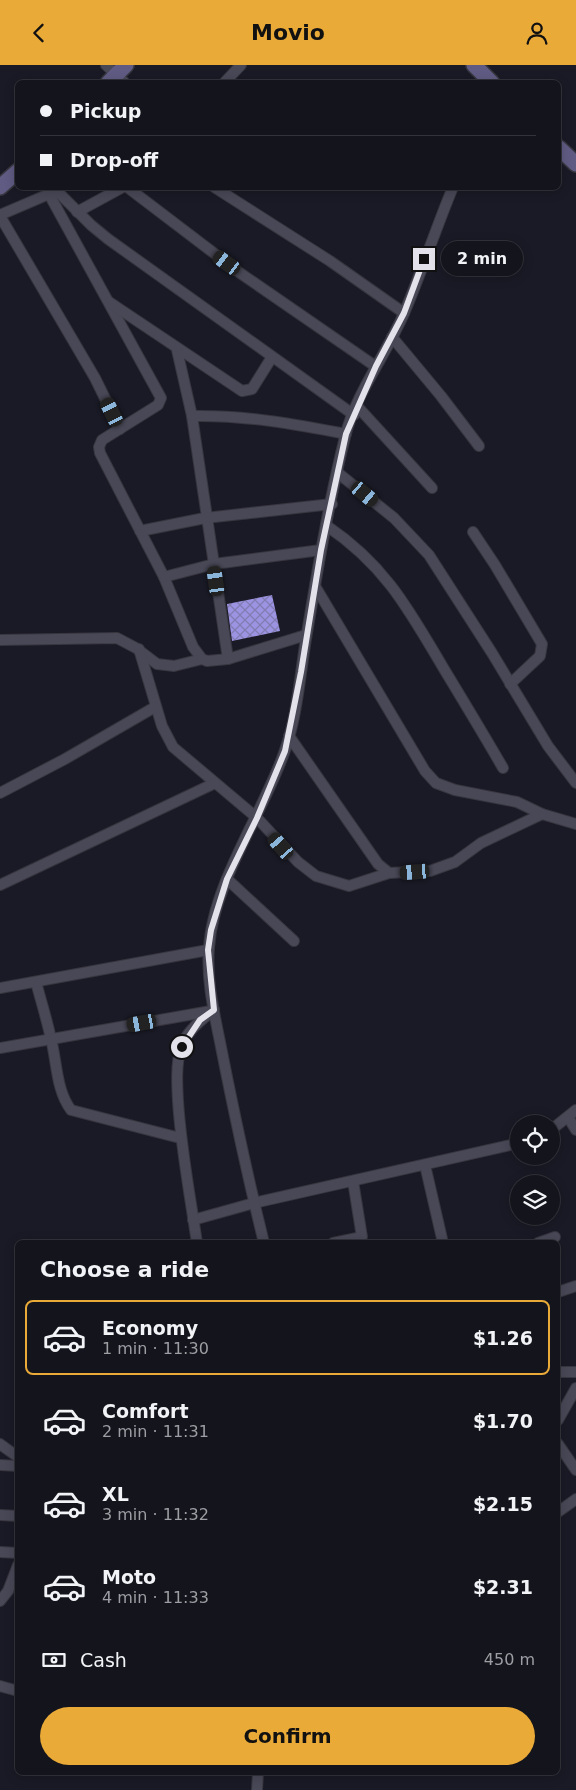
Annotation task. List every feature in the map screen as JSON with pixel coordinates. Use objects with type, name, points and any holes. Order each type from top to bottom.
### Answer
[{"type":"main road","points":[[474,65],[489,80]]},
{"type":"main road","points":[[561,149],[576,164]]},
{"type":"main road","points":[[0,187],[15,174]]},
{"type":"street","points":[[227,80],[241,65]]},
{"type":"street","points":[[77,212],[119,190]]},
{"type":"street","points":[[129,190],[240,273],[376,366]]},
{"type":"street","points":[[219,190],[330,261],[404,313]]},
{"type":"street","points":[[263,1240],[214,1010],[208,950],[218,900],[257,818],[285,751],[321,550],[346,434],[376,366],[404,313],[453,190]]},
{"type":"street","points":[[120,429],[91,370],[0,216],[49,194],[59,193],[77,212],[108,239],[272,357],[356,411],[432,488]]},
{"type":"street","points":[[49,194],[161,398],[158,405],[102,440],[99,450],[107,470],[164,577],[193,647],[202,659]]},
{"type":"street","points":[[106,300],[177,350],[245,392],[252,389],[272,357]]},
{"type":"street","points":[[392,337],[429,380],[479,446]]},
{"type":"street","points":[[177,350],[192,416],[228,659]]},
{"type":"street","points":[[192,416],[240,417],[302,425],[346,434]]},
{"type":"street","points":[[338,473],[394,518],[419,542],[492,653],[548,746],[576,783]]},
{"type":"street","points":[[140,531],[206,518],[332,504]]},
{"type":"street","points":[[327,526],[358,548],[379,568],[407,608],[503,768]]},
{"type":"street","points":[[473,531],[495,565],[542,648],[540,657],[510,684]]},
{"type":"street","points":[[164,577],[214,564],[321,550]]},
{"type":"street","points":[[315,586],[425,771],[436,783],[455,790],[517,803],[542,814],[576,824]]},
{"type":"street","points":[[0,640],[117,638],[138,649],[157,664],[174,666],[202,659],[214,661],[228,659],[306,635]]},
{"type":"street","points":[[138,649],[155,707],[173,747],[257,818],[281,846],[316,877],[349,886],[389,873],[430,871],[455,862],[481,843],[542,814]]},
{"type":"street","points":[[0,793],[65,759],[155,707]]},
{"type":"street","points":[[289,736],[378,864],[389,873]]},
{"type":"street","points":[[0,885],[215,783]]},
{"type":"street","points":[[227,879],[294,941]]},
{"type":"street","points":[[0,988],[208,950]]},
{"type":"street","points":[[36,982],[52,1039],[61,1088],[65,1101],[72,1110],[180,1138]]},
{"type":"street","points":[[0,1048],[214,1010]]},
{"type":"street","points":[[196,1240],[180,1138],[177,1080],[182,1047],[200,1020],[214,1010]]},
{"type":"street","points":[[560,1123],[572,1113],[576,1130]]},
{"type":"street","points":[[193,1220],[254,1203],[510,1145]]},
{"type":"street","points":[[425,1165],[441,1240]]},
{"type":"street","points":[[353,1181],[362,1240]]},
{"type":"street","points":[[546,1240],[555,1237]]},
{"type":"street","points":[[560,1291],[576,1286]]},
{"type":"street","points":[[560,1372],[576,1372]]},
{"type":"street","points":[[560,1416],[576,1388]]},
{"type":"street","points":[[0,1444],[15,1455]]},
{"type":"street","points":[[560,1447],[576,1470]]},
{"type":"street","points":[[0,1465],[15,1466]]},
{"type":"street","points":[[560,1511],[576,1499]]},
{"type":"street","points":[[0,1515],[15,1516]]},
{"type":"street","points":[[0,1552],[15,1553]]},
{"type":"street","points":[[0,1601],[8,1591],[15,1573]]},
{"type":"street","points":[[0,1686],[15,1690]]},
{"type":"street","points":[[257,1790],[258,1775]]},
{"type":"building","points":[[272,595],[280,631],[232,641],[227,604]]},
{"type":"route","points":[[182,1047],[191,1030],[200,1020],[214,1010],[208,950],[218,900],[257,818],[285,751],[301,672],[321,550],[346,434],[363,391],[404,313],[424,259]]}]
